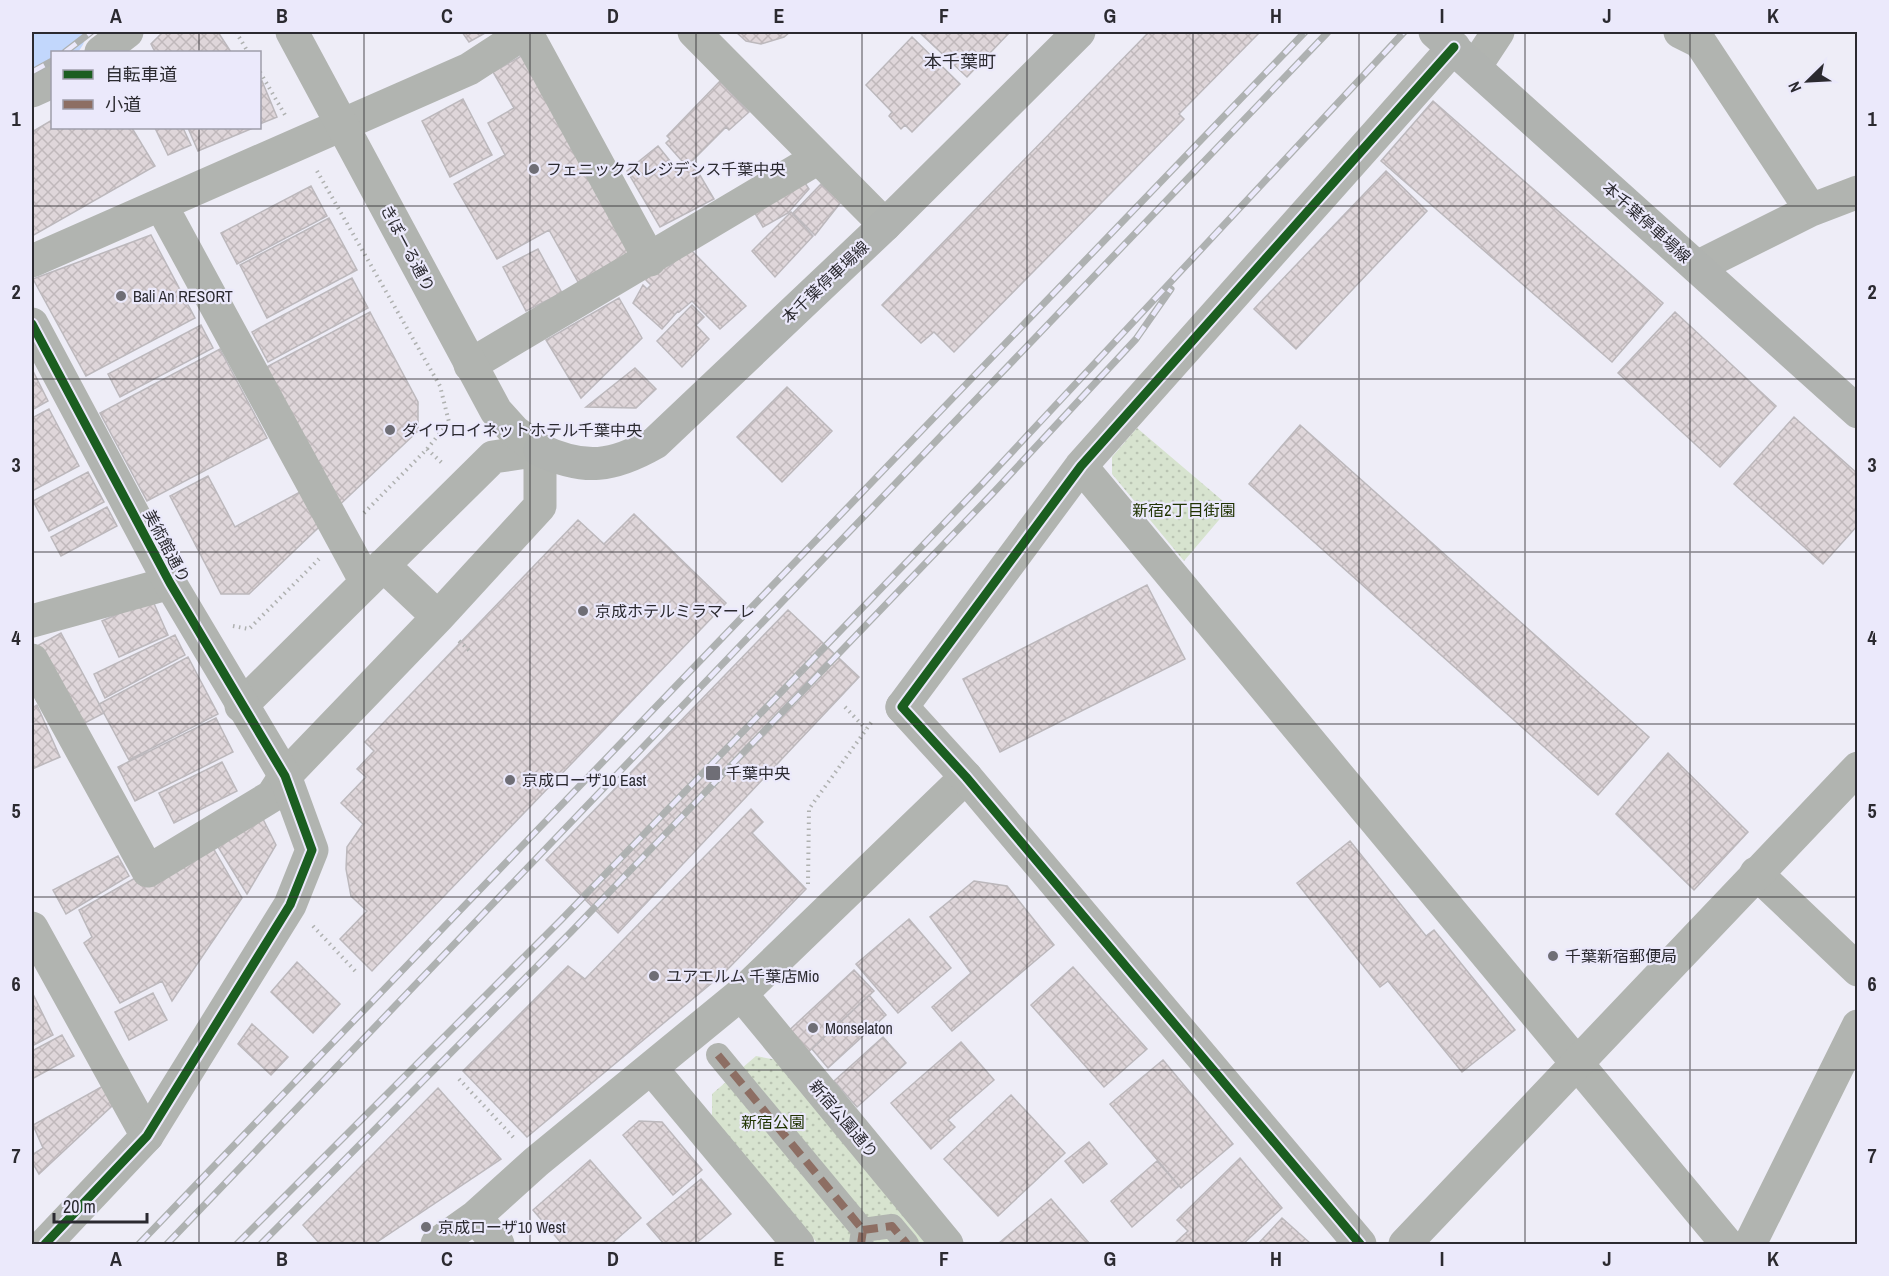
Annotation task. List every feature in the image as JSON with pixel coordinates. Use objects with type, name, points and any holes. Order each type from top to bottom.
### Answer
[{"type":"main road","name":"本千葉停車場線","points":[[540,450],[565,462],[590,465],[610,463],[634,455],[655,443],[885,225],[1079,32]]},
{"type":"main road","name":"本千葉停車場線","points":[[1455,49],[1857,412]]},
{"type":"street","points":[[102,51],[127,32]]},
{"type":"street","name":"きぼーる通り","points":[[292,32],[496,411],[515,432],[540,450]]},
{"type":"street","points":[[32,261],[469,69],[526,32],[650,260]]},
{"type":"street","points":[[694,32],[885,225]]},
{"type":"street","points":[[1360,1245],[966,777],[891,709],[1081,466],[1455,49],[1498,32]]},
{"type":"street","points":[[1680,32],[1701,42],[1811,210]]},
{"type":"street","points":[[32,91],[51,82]]},
{"type":"street","points":[[470,365],[818,159]]},
{"type":"street","points":[[1697,267],[1811,210],[1857,192]]},
{"type":"street","points":[[161,205],[342,536],[375,574],[447,628]]},
{"type":"street","name":"美術館通り","points":[[32,324],[170,583],[241,706],[285,776],[312,850],[290,905],[147,1136],[45,1245]]},
{"type":"street","points":[[32,660],[148,871],[272,796],[285,776],[447,628],[540,506],[540,450],[493,457],[241,706]]},
{"type":"street","points":[[1081,466],[1727,1245]]},
{"type":"street","points":[[32,621],[170,583]]},
{"type":"street","points":[[1405,1245],[1857,768]]},
{"type":"street","points":[[437,1245],[475,1217],[536,1162],[741,994],[966,777]]},
{"type":"street","points":[[1756,873],[1857,970]]},
{"type":"street","points":[[32,928],[147,1136]]},
{"type":"street","name":"新宿公園通り","points":[[741,994],[947,1245]]},
{"type":"street","points":[[1750,1245],[1857,1026]]},
{"type":"street","points":[[718,1055],[862,1237],[892,1226],[907,1245]]},
{"type":"street","points":[[652,1069],[798,1245]]},
{"type":"street","points":[[475,1217],[498,1245]]},
{"type":"path","points":[[236,32],[247,51]]},
{"type":"path","points":[[249,629],[427,449],[449,422],[440,386],[261,74]]},
{"type":"path","points":[[447,628],[472,653]]},
{"type":"path","points":[[845,707],[866,729]]},
{"type":"path","points":[[808,887],[809,809],[866,729],[891,709]]},
{"type":"path","points":[[311,924],[358,974]]},
{"type":"path","points":[[459,1079],[536,1162]]},
{"type":"green space","name":"新宿2丁目街園","points":[[1137,428],[1230,507],[1184,561],[1112,474],[1112,457]]},
{"type":"green space","name":"新宿公園","points":[[756,1056],[777,1060],[932,1244],[818,1244],[712,1117],[712,1094]]},
{"type":"building","points":[[163,32],[218,32],[230,51],[154,51],[151,44]]},
{"type":"building","points":[[462,32],[487,32],[469,42]]},
{"type":"building","points":[[736,32],[790,32],[784,37],[761,44],[746,41]]},
{"type":"building","points":[[919,32],[1008,32],[1009,33],[967,77]]},
{"type":"building","points":[[1149,32],[1260,32],[1179,114],[1184,119],[954,352],[934,332],[921,343],[882,305]]},
{"type":"building","points":[[912,37],[960,84],[912,132],[905,125],[901,129],[889,116],[892,112],[866,85]]},
{"type":"building","name":"フェニックスレジデンス千葉中央","points":[[523,55],[634,251],[578,282],[549,230],[497,259],[454,184],[505,155],[488,123],[514,108],[493,72]]},
{"type":"building","points":[[720,81],[749,112],[729,130],[726,127],[692,161],[682,161],[666,143],[670,139],[667,136]]},
{"type":"building","points":[[261,82],[277,117],[261,124]]},
{"type":"building","points":[[463,99],[492,155],[450,177],[422,121]]},
{"type":"building","points":[[1433,101],[1663,303],[1612,362],[1381,161]]},
{"type":"building","points":[[51,121],[51,129],[133,129],[155,166],[32,236],[32,132]]},
{"type":"building","points":[[155,129],[183,129],[191,145],[168,155]]},
{"type":"building","points":[[188,129],[251,129],[198,151]]},
{"type":"building","points":[[658,146],[679,172],[694,165],[714,199],[660,227],[627,171]]},
{"type":"building","points":[[1386,171],[1427,211],[1296,349],[1254,309]]},
{"type":"building","points":[[803,180],[809,189],[788,213],[763,227],[753,210]]},
{"type":"building","points":[[821,184],[841,202],[815,235],[793,213]]},
{"type":"building","points":[[311,186],[327,216],[237,264],[221,233]]},
{"type":"building","points":[[791,212],[813,236],[775,277],[752,251]]},
{"type":"building","points":[[329,218],[357,270],[267,318],[240,265]]},
{"type":"building","points":[[151,235],[195,318],[86,376],[33,279]]},
{"type":"building","points":[[689,248],[746,306],[720,329],[692,301],[678,311],[662,329],[633,303],[643,285],[647,289],[651,285],[646,280],[652,269],[664,261],[670,266]]},
{"type":"building","points":[[538,249],[562,293],[526,311],[503,267]]},
{"type":"building","points":[[352,278],[368,308],[268,362],[252,332]]},
{"type":"building","points":[[619,298],[642,338],[581,398],[546,340]]},
{"type":"building","points":[[692,305],[704,317],[696,325],[709,339],[682,367],[657,341]]},
{"type":"building","points":[[370,312],[418,402],[418,431],[333,511],[259,371]]},
{"type":"building","points":[[1675,312],[1776,406],[1720,467],[1618,373]]},
{"type":"building","points":[[201,325],[213,348],[120,397],[108,374]]},
{"type":"building","points":[[220,349],[267,438],[147,501],[100,413]]},
{"type":"building","points":[[635,368],[656,389],[636,408],[586,407]]},
{"type":"building","points":[[32,369],[48,401],[32,410]]},
{"type":"building","points":[[787,387],[832,431],[782,482],[737,437]]},
{"type":"building","points":[[49,409],[79,466],[32,491],[32,418]]},
{"type":"building","points":[[1794,417],[1858,474],[1858,525],[1823,564],[1734,484]]},
{"type":"building","points":[[1300,425],[1649,737],[1598,795],[1249,484]]},
{"type":"building","points":[[88,472],[104,502],[49,531],[33,501]]},
{"type":"building","points":[[208,476],[235,527],[300,492],[319,527],[249,594],[221,594],[170,496]]},
{"type":"building","points":[[107,507],[117,526],[61,556],[51,537]]},
{"type":"building","points":[[634,514],[726,603],[372,971],[340,939],[367,911],[351,896],[346,869],[347,847],[363,824],[341,803],[366,777],[357,769],[374,751],[365,742],[578,520],[604,544]]},
{"type":"building","points":[[1147,585],[1185,659],[1000,752],[963,679]]},
{"type":"building","points":[[152,599],[168,635],[119,657],[102,621]]},
{"type":"building","points":[[788,610],[859,677],[618,933],[546,860]]},
{"type":"building","points":[[61,633],[104,713],[79,726],[35,647]]},
{"type":"building","points":[[175,635],[185,655],[105,698],[94,674]]},
{"type":"building","points":[[188,657],[218,714],[129,760],[99,704]]},
{"type":"building","points":[[37,705],[60,757],[32,769],[32,708]]},
{"type":"building","points":[[216,718],[233,752],[135,801],[118,767]]},
{"type":"building","points":[[1668,753],[1748,832],[1694,890],[1616,814]]},
{"type":"building","points":[[222,762],[237,791],[174,823],[159,793]]},
{"type":"building","name":"ユアエルム 千葉店Mio","points":[[751,809],[763,822],[752,833],[806,889],[725,972],[527,1137],[463,1071],[568,966],[585,979]]},
{"type":"building","points":[[261,815],[276,845],[247,894],[215,842]]},
{"type":"building","points":[[1350,841],[1426,936],[1434,930],[1515,1030],[1462,1072],[1388,981],[1380,987],[1297,883]]},
{"type":"building","points":[[212,846],[242,898],[172,1001],[162,981],[120,1003],[84,943],[92,937],[79,910],[137,877]]},
{"type":"building","points":[[118,856],[129,876],[66,914],[53,890]]},
{"type":"building","points":[[974,881],[1007,886],[1054,945],[952,1031],[932,1007],[971,973],[930,917]]},
{"type":"building","points":[[909,919],[951,968],[898,1013],[856,964]]},
{"type":"building","points":[[297,962],[340,1004],[313,1033],[271,992]]},
{"type":"building","points":[[1073,967],[1147,1049],[1104,1087],[1031,1005]]},
{"type":"building","points":[[854,970],[874,991],[803,1057],[783,1036]]},
{"type":"building","points":[[32,992],[53,1035],[32,1046]]},
{"type":"building","points":[[153,993],[167,1020],[129,1040],[115,1012]]},
{"type":"building","points":[[869,995],[886,1015],[828,1068],[812,1049]]},
{"type":"building","points":[[252,1024],[288,1057],[271,1075],[238,1044]]},
{"type":"building","points":[[62,1035],[74,1056],[32,1079],[32,1051]]},
{"type":"building","points":[[883,1037],[906,1063],[857,1107],[834,1081]]},
{"type":"building","points":[[961,1042],[994,1080],[948,1120],[955,1127],[931,1149],[891,1103]]},
{"type":"building","points":[[1163,1060],[1233,1144],[1181,1188],[1110,1104]]},
{"type":"building","points":[[103,1086],[112,1106],[39,1174],[32,1162],[32,1155],[43,1148],[33,1125]]},
{"type":"building","points":[[438,1088],[501,1159],[374,1244],[320,1244],[303,1225]]},
{"type":"building","points":[[1011,1095],[1065,1153],[998,1216],[944,1159]]},
{"type":"building","points":[[639,1121],[662,1122],[702,1170],[673,1195],[623,1135]]},
{"type":"building","points":[[1089,1142],[1107,1164],[1083,1183],[1065,1161]]},
{"type":"building","points":[[1240,1158],[1282,1208],[1243,1244],[1174,1244],[1188,1231],[1177,1220]]},
{"type":"building","points":[[590,1160],[641,1218],[611,1244],[562,1244],[533,1210]]},
{"type":"building","points":[[1157,1161],[1179,1186],[1132,1227],[1111,1201]]},
{"type":"building","points":[[701,1179],[731,1214],[695,1244],[664,1244],[647,1224]]},
{"type":"building","points":[[1051,1199],[1090,1244],[999,1243]]},
{"type":"building","points":[[1282,1218],[1310,1243],[1310,1244],[1258,1244]]},
{"type":"waterway","points":[[32,46],[58,32]]},
{"type":"railway","points":[[66,51],[91,32]]},
{"type":"railway","points":[[139,1244],[1305,32]]},
{"type":"railway","points":[[167,1244],[1328,32]]},
{"type":"railway","points":[[237,1244],[561,920],[983,483],[1404,32]]},
{"type":"railway","points":[[32,72],[51,62]]},
{"type":"railway","points":[[261,1244],[571,932],[993,493],[1136,339],[1171,289]]},
{"type":"marked path","points":[[718,1055],[863,1230],[861,1244]]},
{"type":"marked path","points":[[863,1230],[892,1226],[907,1244]]},
{"type":"cycle path","points":[[1360,1244],[966,777],[902,707],[1081,466],[1454,47]]},
{"type":"cycle path","points":[[32,324],[170,583],[285,776],[312,850],[290,905],[147,1136],[45,1244]]},
{"type":"place","name":"フェニックスレジデンス千葉中央","points":[[534,169]]},
{"type":"place","name":"Bali An RESORT","points":[[121,296]]},
{"type":"place","name":"ダイワロイネットホテル千葉中央","points":[[390,430]]},
{"type":"place","name":"京成ホテルミラマーレ","points":[[583,611]]},
{"type":"place","name":"千葉中央","points":[[713,773]]},
{"type":"place","name":"京成ローザ10 East","points":[[510,780]]},
{"type":"place","name":"千葉新宿郵便局","points":[[1553,956]]},
{"type":"place","name":"ユアエルム 千葉店Mio","points":[[654,976]]},
{"type":"place","name":"Monselaton","points":[[813,1028]]},
{"type":"place","name":"京成ローザ10 West","points":[[426,1227]]},
{"type":"district","name":"本千葉町","points":[[960,62]]}]
